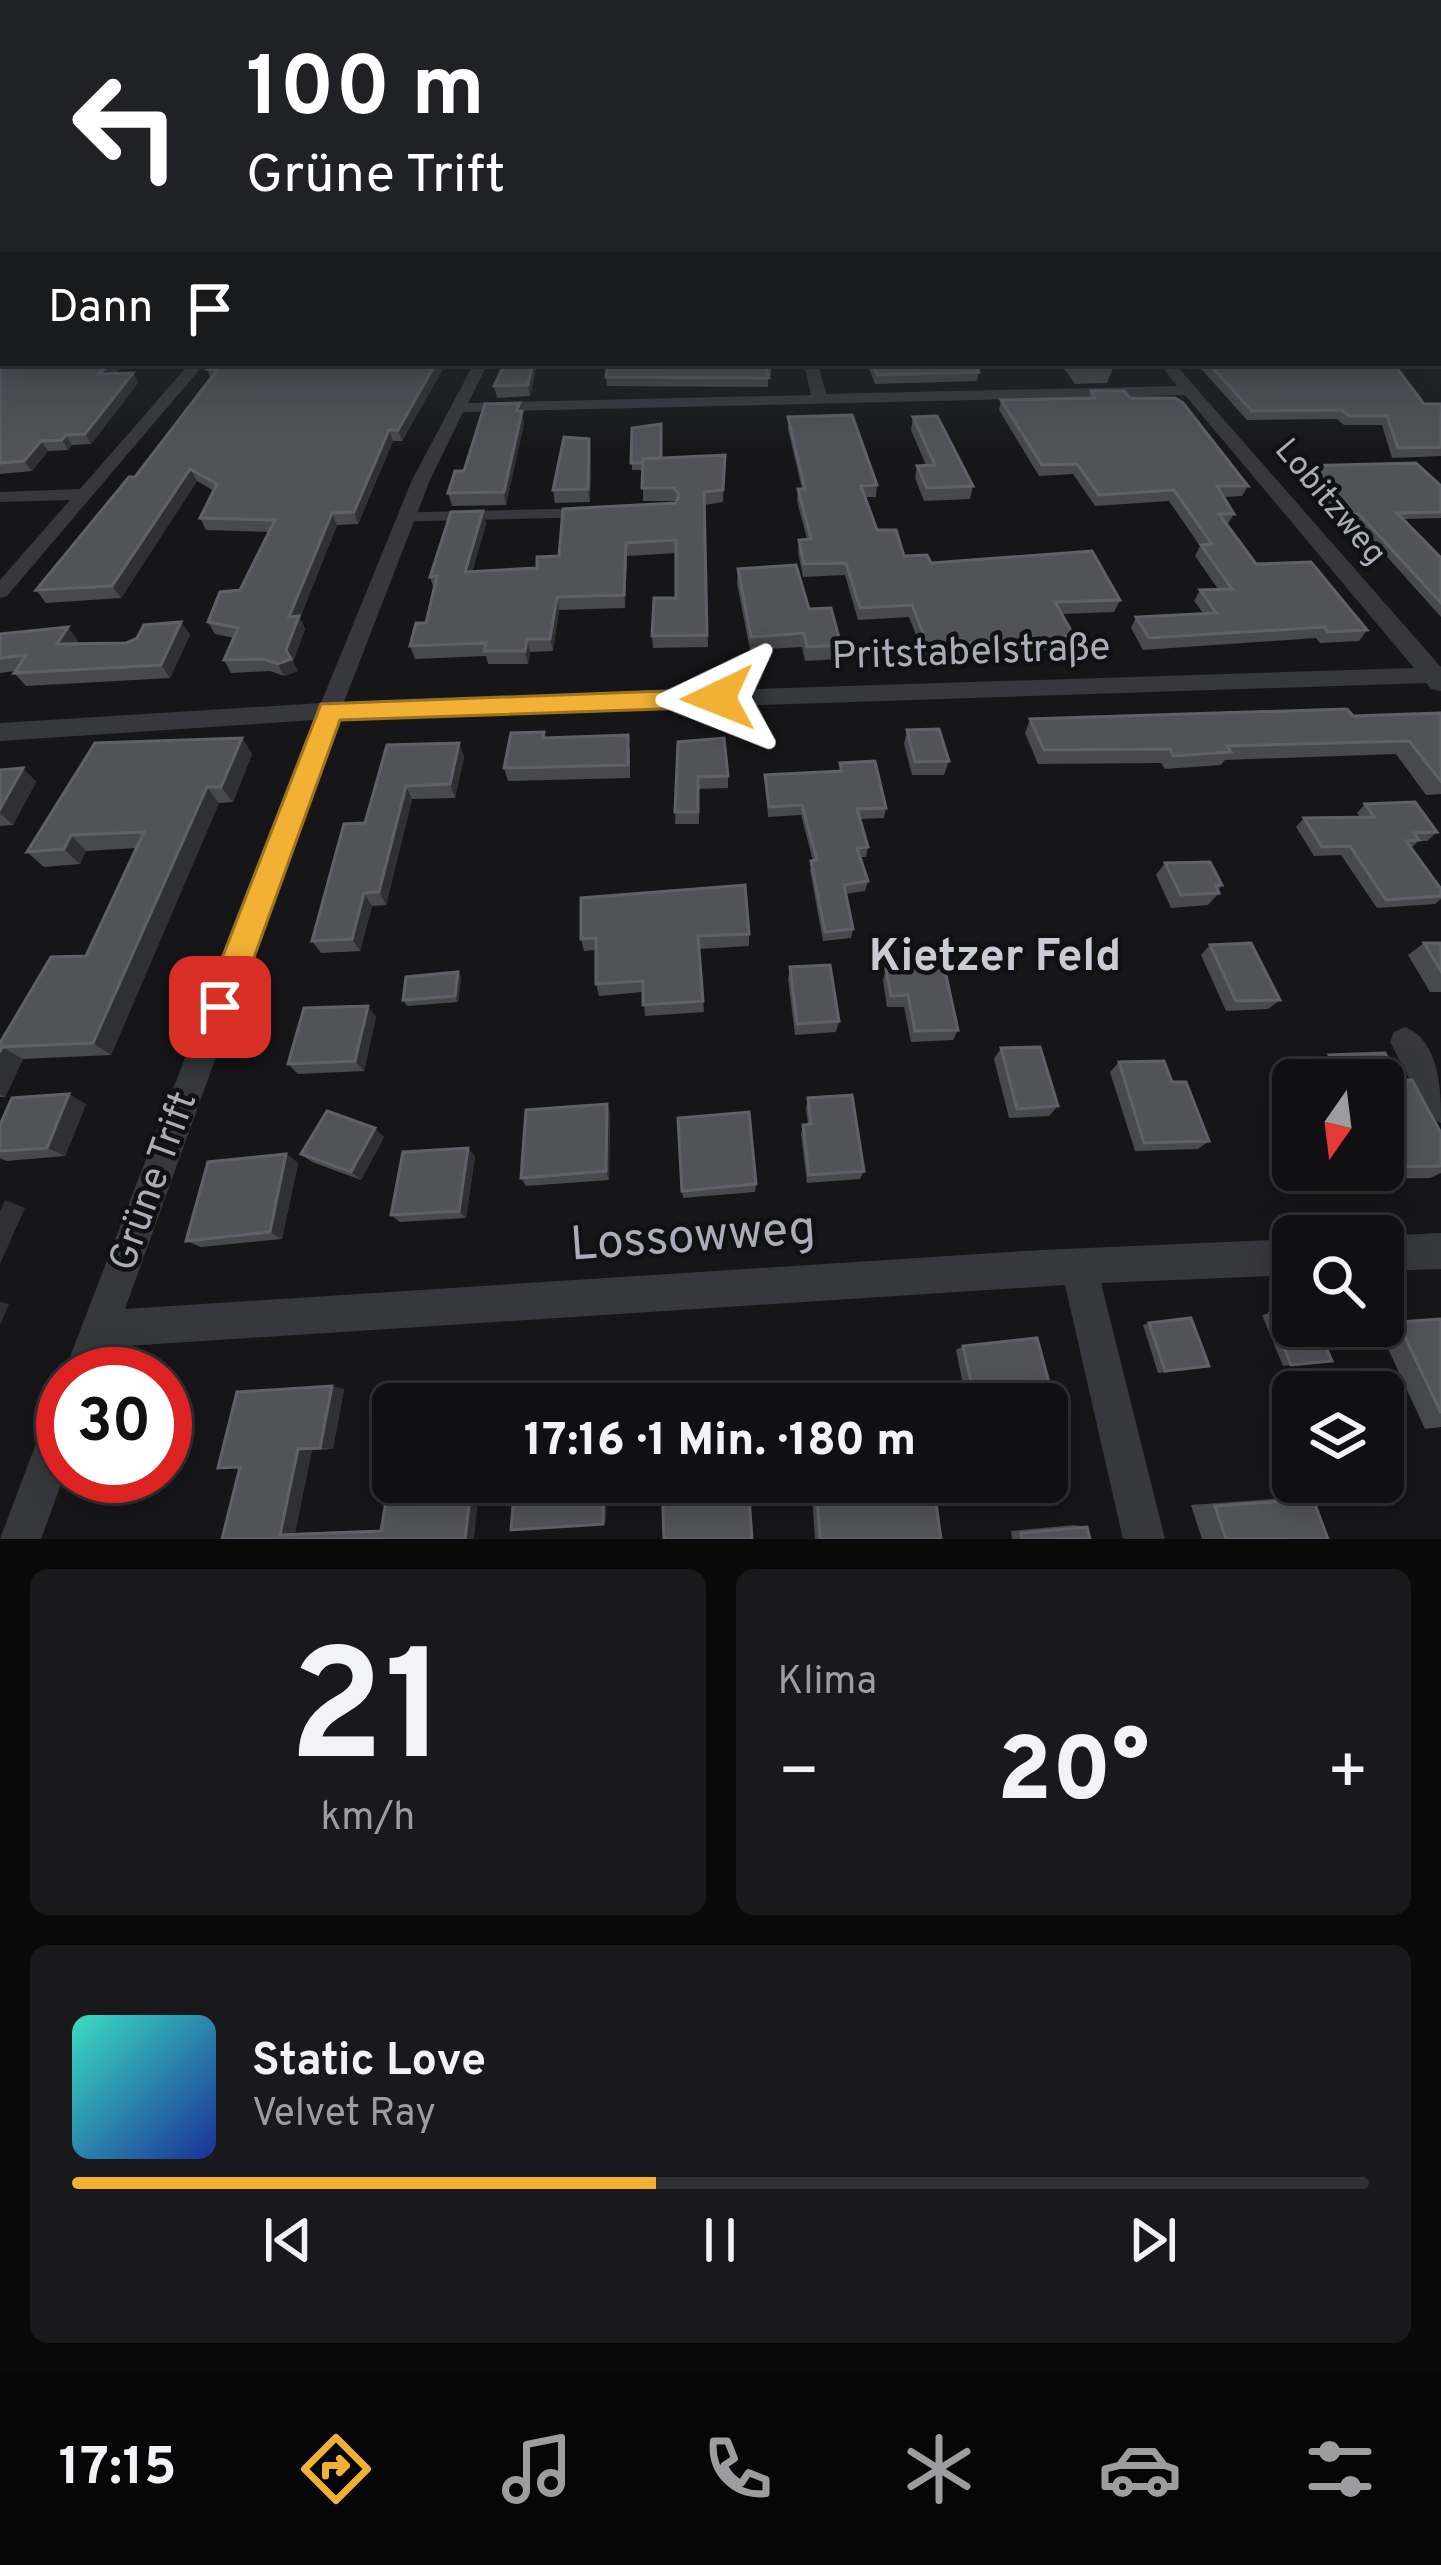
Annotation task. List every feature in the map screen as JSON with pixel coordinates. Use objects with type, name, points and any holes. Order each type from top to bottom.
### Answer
[{"type":"street","points":[[0,592],[195,366]]},
{"type":"street","name":"Grüne Trift","points":[[93,1347],[405,518],[479,366]]},
{"type":"street","points":[[812,366],[820,401]]},
{"type":"street","name":"Lobitzweg","points":[[1169,366],[1438,679]]},
{"type":"street","points":[[458,407],[1190,390]]},
{"type":"street","points":[[0,497],[87,494]]},
{"type":"street","name":"Pritstabelstraße","points":[[0,732],[330,711],[1438,679]]},
{"type":"street","points":[[1405,1042],[1441,1107]]},
{"type":"street","points":[[1404,1252],[1441,1251]]},
{"type":"street","name":"Lossowweg","points":[[100,1329],[1079,1265],[1272,1257]]},
{"type":"street","points":[[1079,1265],[1144,1539]]},
{"type":"street","points":[[20,1539],[36,1496]]},
{"type":"lane","points":[[405,518],[586,513]]},
{"type":"building","points":[[0,366],[107,366],[99,374],[133,373],[85,434],[41,441],[24,461],[0,463]]},
{"type":"building","points":[[434,366],[398,430],[389,430],[354,512],[332,513],[289,617],[299,616],[286,650],[291,659],[278,664],[263,659],[224,660],[238,628],[208,622],[220,592],[240,590],[275,520],[200,518],[217,484],[190,469],[112,586],[36,590],[129,477],[135,477],[218,369],[207,369]]},
{"type":"building","points":[[504,366],[532,366],[528,385],[494,386]]},
{"type":"building","points":[[608,366],[766,366],[769,378],[606,377]]},
{"type":"building","points":[[873,366],[976,366],[979,372],[877,375]]},
{"type":"building","points":[[1211,366],[1395,366],[1424,404],[1441,404],[1441,447],[1398,448],[1387,416],[1349,416],[1342,410],[1252,411]]},
{"type":"building","points":[[1091,391],[1124,391],[1130,398],[1175,398],[1183,403],[1248,486],[1217,486],[1234,514],[1219,514],[1256,564],[1311,562],[1367,630],[1328,632],[1324,627],[1149,638],[1136,617],[1216,613],[1200,590],[1232,589],[1201,545],[1212,544],[1174,490],[1099,495],[1077,464],[1042,465],[1001,400],[1095,398]]},
{"type":"building","points":[[520,403],[504,492],[448,493],[455,471],[464,471],[485,404]]},
{"type":"building","points":[[852,415],[877,485],[861,486],[877,530],[896,530],[904,556],[927,555],[931,563],[1092,551],[1120,600],[1055,602],[1074,636],[928,646],[912,605],[860,608],[846,563],[804,564],[799,540],[811,539],[788,417]]},
{"type":"building","points":[[937,416],[973,486],[927,488],[917,466],[935,465],[913,417]]},
{"type":"building","points":[[661,424],[661,458],[631,463],[632,428]]},
{"type":"building","points":[[564,437],[589,439],[588,489],[553,490]]},
{"type":"building","points":[[725,455],[723,490],[704,492],[707,635],[652,636],[654,598],[676,598],[676,540],[626,543],[624,595],[557,597],[550,639],[527,639],[525,651],[484,651],[486,643],[410,646],[416,623],[426,623],[437,576],[430,577],[451,512],[483,511],[465,572],[537,568],[537,557],[559,556],[563,509],[676,503],[679,495],[674,488],[642,488],[643,459]]},
{"type":"building","points":[[1416,463],[1441,486],[1441,512],[1397,513],[1441,558],[1441,603],[1359,514],[1344,514],[1299,466]]},
{"type":"building","points":[[796,565],[809,609],[831,608],[841,645],[807,647],[804,633],[751,637],[738,569]]},
{"type":"building","points":[[181,622],[161,665],[14,673],[26,655],[0,658],[0,634],[68,627],[57,644],[126,643],[137,638],[144,625]]},
{"type":"building","points":[[1347,709],[1353,716],[1441,713],[1441,781],[1409,741],[1227,746],[1231,752],[1173,756],[1170,749],[1044,750],[1030,719]]},
{"type":"building","points":[[939,729],[949,761],[915,762],[907,730]]},
{"type":"building","points":[[544,732],[543,738],[628,735],[628,765],[504,768],[511,733]]},
{"type":"building","points":[[242,738],[221,787],[207,787],[93,1043],[2,1047],[0,1052],[0,1043],[51,957],[86,956],[144,832],[71,835],[64,849],[27,852],[95,743]]},
{"type":"building","points":[[724,738],[728,776],[698,777],[698,812],[675,812],[678,742]]},
{"type":"building","points":[[459,743],[450,784],[406,786],[379,892],[364,893],[352,939],[312,941],[344,824],[365,823],[387,745]]},
{"type":"building","points":[[875,761],[886,808],[857,809],[868,847],[857,848],[868,881],[844,885],[853,929],[825,932],[811,861],[817,860],[802,805],[769,807],[765,775],[842,771],[840,763]]},
{"type":"building","points":[[23,768],[0,809],[0,770]]},
{"type":"building","points":[[1415,802],[1437,832],[1414,833],[1419,840],[1406,841],[1441,889],[1441,896],[1386,900],[1350,846],[1322,847],[1304,818],[1374,817],[1365,804]]},
{"type":"building","points":[[1210,862],[1222,885],[1216,885],[1219,893],[1181,895],[1165,863]]},
{"type":"building","points":[[745,885],[749,934],[698,936],[703,1001],[643,1005],[643,981],[596,984],[596,938],[581,939],[581,898]]},
{"type":"building","points":[[1251,943],[1280,1000],[1236,1001],[1210,945]]},
{"type":"building","points":[[1424,943],[1441,943],[1441,971]]},
{"type":"building","points":[[830,965],[839,1021],[797,1024],[790,967]]},
{"type":"building","points":[[944,966],[958,1030],[915,1031],[908,995],[891,996],[886,969]]},
{"type":"building","points":[[458,972],[455,996],[403,1000],[406,977]]},
{"type":"building","points":[[368,1006],[355,1061],[288,1064],[304,1008]]},
{"type":"building","points":[[1040,1047],[1058,1106],[1017,1109],[1001,1048]]},
{"type":"building","points":[[1385,1053],[1388,1059],[1331,1059],[1329,1055]]},
{"type":"building","points":[[1164,1061],[1172,1082],[1186,1082],[1209,1141],[1144,1143],[1119,1062]]},
{"type":"building","points":[[1404,1080],[1412,1080],[1441,1133],[1441,1166],[1404,1167]]},
{"type":"building","points":[[69,1094],[47,1148],[0,1151],[0,1125],[12,1098]]},
{"type":"building","points":[[852,1095],[864,1171],[809,1175],[803,1125],[811,1124],[808,1098]]},
{"type":"building","points":[[607,1104],[606,1171],[521,1178],[526,1110]]},
{"type":"building","points":[[327,1111],[375,1128],[351,1172],[301,1154]]},
{"type":"building","points":[[749,1112],[756,1184],[682,1191],[678,1118]]},
{"type":"building","points":[[468,1148],[459,1211],[391,1215],[403,1152]]},
{"type":"building","points":[[286,1154],[270,1232],[186,1241],[208,1162]]},
{"type":"building","points":[[1191,1318],[1209,1366],[1165,1371],[1149,1323]]},
{"type":"building","points":[[1441,1319],[1441,1413],[1404,1335],[1404,1322]]},
{"type":"building","points":[[1037,1338],[1049,1383],[971,1383],[963,1346]]},
{"type":"building","points":[[1284,1347],[1326,1347],[1332,1361],[1291,1365]]},
{"type":"building","points":[[332,1386],[320,1448],[298,1449],[280,1535],[381,1531],[386,1503],[469,1503],[465,1539],[222,1539],[240,1467],[218,1468],[237,1392]]},
{"type":"building","points":[[513,1503],[604,1503],[603,1524],[511,1530]]},
{"type":"building","points":[[663,1503],[749,1503],[752,1539],[664,1539]]},
{"type":"building","points":[[817,1503],[936,1503],[941,1539],[820,1539]]},
{"type":"building","points":[[1314,1503],[1328,1539],[1226,1539],[1215,1506]]},
{"type":"building","points":[[1087,1527],[1090,1539],[1022,1539],[1021,1533]]},
{"type":"district","name":"Kietzer Feld","points":[[995,958]]},
{"type":"route","points":[[220,1007],[330,711],[718,698]]}]
